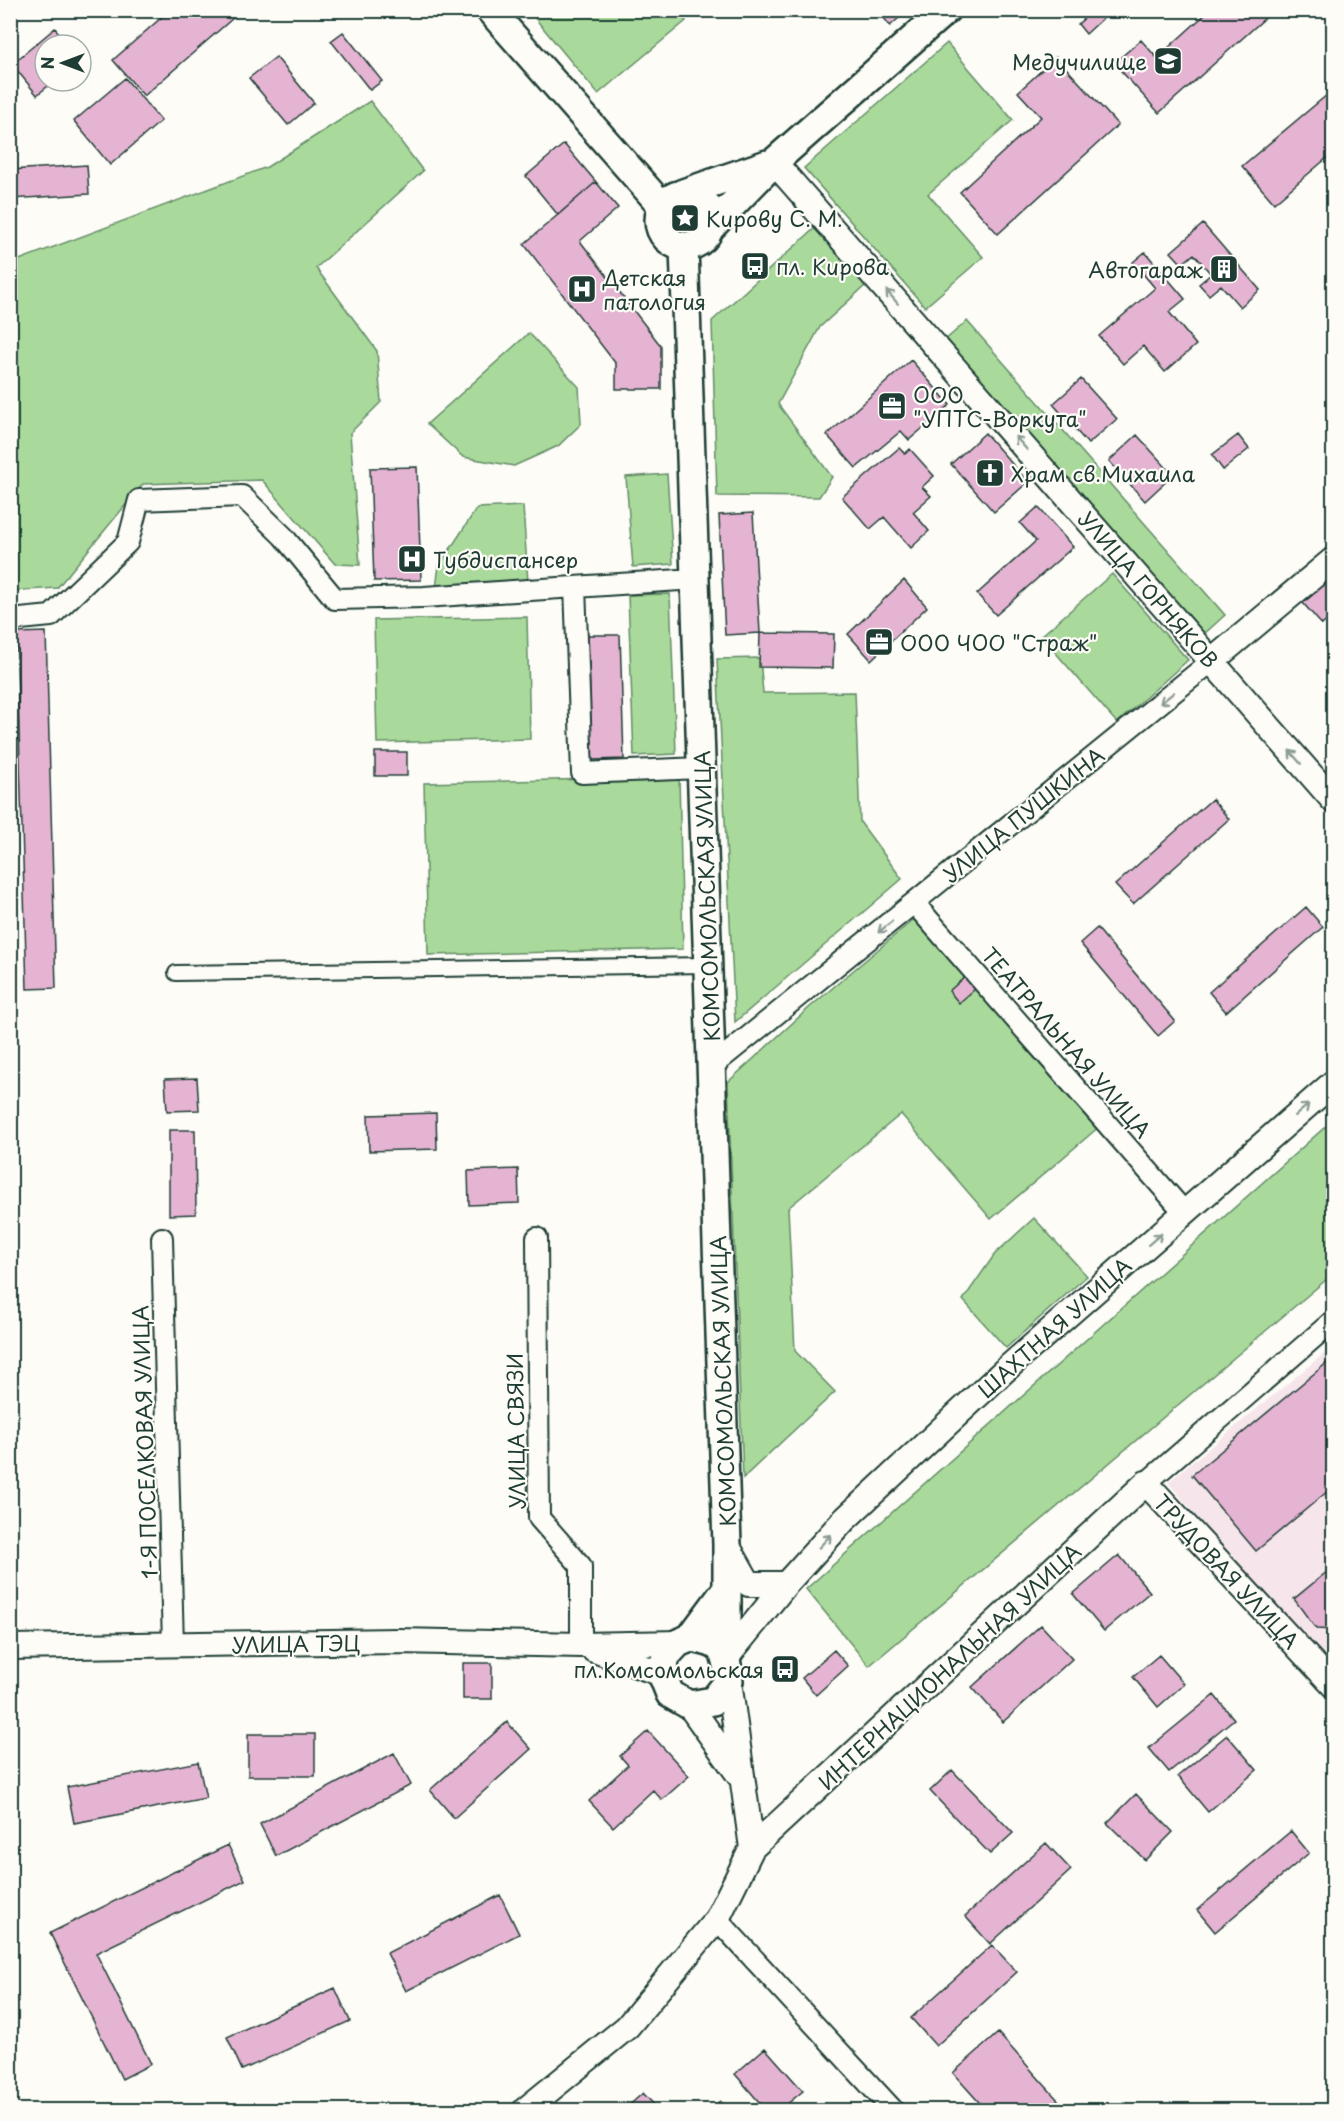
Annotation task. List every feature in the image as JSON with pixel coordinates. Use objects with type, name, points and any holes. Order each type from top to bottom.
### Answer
[{"type":"main road","points":[[490,10],[673,200]]},
{"type":"main road","points":[[774,162],[673,200],[659,220],[662,232],[674,244],[684,246],[695,244],[704,238],[710,228],[774,162],[946,10]]},
{"type":"main road","points":[[673,200],[692,194],[702,199],[711,216],[710,228]]},
{"type":"main road","name":"КОМСОМОЛЬСКАЯ УЛИЦА","points":[[684,246],[727,1545],[728,1669]]},
{"type":"main road","points":[[684,1641],[712,1642],[728,1669],[713,1701],[689,1705],[670,1694],[662,1674],[666,1656],[684,1641],[728,1587]]},
{"type":"street","name":"УЛИЦА ГОРНЯКОВ","points":[[774,162],[1334,801]]},
{"type":"street","points":[[10,620],[51,616],[128,542],[139,500],[242,496],[283,536],[335,599],[424,597],[695,579]]},
{"type":"street","name":"УЛИЦА ПУШКИНА","points":[[711,1067],[1212,661],[1334,558]]},
{"type":"street","points":[[575,587],[582,773],[701,768]]},
{"type":"street","name":"ТЕАТРАЛЬНАЯ УЛИЦА","points":[[914,903],[1185,1213]]},
{"type":"street","points":[[176,974],[708,965]]},
{"type":"street","name":"ШАХТНАЯ УЛИЦА","points":[[728,1669],[786,1584],[844,1520],[1005,1370],[1334,1083]]},
{"type":"street","name":"1-Я ПОСЕЛКОВАЯ УЛИЦА","points":[[162,1238],[173,1645]]},
{"type":"street","name":"УЛИЦА СВЯЗИ","points":[[537,1238],[539,1518],[581,1566],[581,1645]]},
{"type":"street","points":[[1146,1483],[1334,1320]]},
{"type":"street","name":"ТРУДОВАЯ УЛИЦА","points":[[1146,1483],[1334,1686]]},
{"type":"street","name":"ИНТЕРНАЦИОНАЛЬНАЯ УЛИЦА","points":[[752,1848],[1146,1483]]},
{"type":"street","points":[[727,1545],[749,1584],[786,1584]]},
{"type":"street","name":"УЛИЦА ТЭЦ","points":[[10,1647],[398,1641],[581,1645],[684,1641]]},
{"type":"street","points":[[581,1645],[662,1674]]},
{"type":"street","points":[[525,2110],[627,2027],[717,1919],[752,1848],[728,1669]]},
{"type":"street","points":[[689,1705],[741,1777]]},
{"type":"street","points":[[717,1919],[893,2110]]},
{"type":"shaded area","points":[[1333,1346],[1333,1683],[1168,1482]]},
{"type":"green space","points":[[529,11],[677,11],[686,21],[598,94]]},
{"type":"green space","points":[[947,43],[1013,120],[928,194],[983,257],[925,307],[804,168]]},
{"type":"green space","points":[[370,101],[423,171],[316,268],[377,351],[381,402],[350,433],[360,565],[335,564],[262,480],[143,484],[57,588],[11,591],[11,263],[267,167]]},
{"type":"green space","points":[[815,228],[867,284],[820,327],[778,404],[832,477],[819,497],[717,496],[712,321]]},
{"type":"green space","points":[[967,321],[1225,615],[1203,635],[944,341]]},
{"type":"green space","points":[[529,333],[579,387],[581,424],[558,446],[514,466],[463,457],[427,424]]},
{"type":"green space","points":[[667,474],[673,564],[633,567],[626,477]]},
{"type":"green space","points":[[523,506],[528,583],[436,588],[439,566],[477,508]]},
{"type":"green space","points":[[1112,574],[1188,660],[1117,723],[1041,636]]},
{"type":"green space","points":[[670,594],[676,754],[634,756],[628,595]]},
{"type":"green space","points":[[527,617],[530,739],[377,743],[374,620]]},
{"type":"green space","points":[[760,658],[763,693],[855,692],[860,822],[902,879],[735,1022],[717,659]]},
{"type":"green space","points":[[679,777],[683,949],[428,955],[424,783]]},
{"type":"green space","points":[[920,914],[1100,1126],[991,1219],[901,1114],[788,1208],[795,1351],[835,1392],[743,1478],[728,1082],[810,1007]]},
{"type":"green space","points":[[1333,1120],[1333,1274],[869,1666],[806,1589]]},
{"type":"green space","points":[[1034,1218],[1087,1276],[1006,1348],[963,1300],[995,1254]]},
{"type":"building","points":[[170,10],[241,11],[144,96],[113,60]]},
{"type":"building","points":[[878,10],[908,10],[890,26]]},
{"type":"building","points":[[1093,10],[1112,10],[1086,34],[1078,24]]},
{"type":"building","name":"Медучилище","points":[[1210,10],[1274,10],[1159,113],[1114,63],[1141,40],[1157,58]]},
{"type":"building","points":[[55,28],[59,33],[49,33]]},
{"type":"building","points":[[343,32],[382,81],[370,90],[331,41]]},
{"type":"building","points":[[33,46],[33,90],[12,64]]},
{"type":"building","points":[[276,57],[314,103],[288,125],[249,78]]},
{"type":"building","points":[[1056,57],[1118,125],[998,234],[960,192],[1041,117],[1018,92]]},
{"type":"building","points":[[125,78],[161,121],[110,165],[74,121]]},
{"type":"building","points":[[1334,89],[1334,152],[1274,203],[1242,166]]},
{"type":"building","points":[[564,144],[596,182],[558,215],[526,176]]},
{"type":"building","points":[[87,165],[89,194],[10,199],[10,170]]},
{"type":"building","points":[[596,182],[618,208],[580,241],[661,346],[661,389],[616,389],[616,364],[524,244]]},
{"type":"building","name":"Автогараж","points":[[1203,224],[1260,290],[1240,307],[1221,285],[1209,295],[1199,284],[1211,274],[1194,254],[1182,264],[1171,252]]},
{"type":"building","points":[[1145,252],[1185,299],[1169,312],[1196,345],[1165,372],[1143,346],[1123,364],[1099,336],[1155,288],[1133,262]]},
{"type":"building","points":[[911,360],[950,405],[909,440],[901,431],[856,468],[827,435]]},
{"type":"building","points":[[1081,379],[1117,419],[1088,444],[1053,404]]},
{"type":"building","name":"Храм св.Михаила","points":[[985,433],[1028,482],[994,512],[951,464]]},
{"type":"building","points":[[1137,435],[1173,475],[1145,501],[1109,461]]},
{"type":"building","points":[[1238,435],[1249,449],[1223,470],[1212,455]]},
{"type":"building","points":[[899,448],[905,454],[910,449],[934,476],[922,487],[931,496],[913,512],[929,531],[911,548],[884,517],[870,529],[842,497]]},
{"type":"building","points":[[417,467],[421,580],[374,581],[370,468]]},
{"type":"building","points":[[1038,507],[1073,547],[996,615],[977,594],[1036,541],[1020,523]]},
{"type":"building","points":[[753,513],[760,633],[725,635],[719,515]]},
{"type":"building","points":[[1334,577],[1334,614],[1322,625],[1303,603]]},
{"type":"building","points":[[904,580],[927,607],[871,660],[848,634]]},
{"type":"building","points":[[46,632],[56,988],[27,989],[16,633]]},
{"type":"building","points":[[760,633],[834,634],[833,668],[759,667]]},
{"type":"building","points":[[588,635],[620,635],[624,759],[592,760]]},
{"type":"building","points":[[375,752],[407,752],[407,776],[375,776]]},
{"type":"building","points":[[1212,799],[1229,819],[1133,904],[1115,885]]},
{"type":"building","points":[[1306,907],[1323,927],[1226,1012],[1209,992]]},
{"type":"building","points":[[1097,928],[1175,1021],[1158,1036],[1080,943]]},
{"type":"building","points":[[965,977],[975,989],[959,1003],[949,991]]},
{"type":"building","points":[[197,1078],[199,1110],[167,1111],[165,1079]]},
{"type":"building","points":[[436,1113],[437,1149],[369,1151],[368,1115]]},
{"type":"building","points":[[169,1130],[195,1130],[196,1214],[169,1215]]},
{"type":"building","points":[[518,1169],[519,1203],[469,1205],[468,1171]]},
{"type":"building","points":[[1334,1357],[1334,1486],[1256,1551],[1192,1475]]},
{"type":"building","points":[[1119,1555],[1150,1592],[1104,1631],[1073,1594]]},
{"type":"building","points":[[1334,1566],[1334,1630],[1316,1629],[1294,1599]]},
{"type":"building","points":[[1041,1625],[1072,1659],[1003,1722],[972,1687]]},
{"type":"building","points":[[834,1650],[848,1666],[816,1695],[802,1678]]},
{"type":"building","points":[[1159,1655],[1184,1684],[1158,1707],[1133,1677]]},
{"type":"building","points":[[463,1663],[492,1663],[492,1699],[463,1699]]},
{"type":"building","points":[[1214,1695],[1234,1719],[1169,1772],[1149,1748]]},
{"type":"building","points":[[507,1722],[531,1749],[454,1818],[430,1790]]},
{"type":"building","points":[[648,1731],[689,1776],[662,1800],[653,1790],[613,1827],[589,1801],[628,1765],[620,1756]]},
{"type":"building","points":[[248,1734],[315,1734],[315,1776],[248,1776]]},
{"type":"building","points":[[1227,1735],[1257,1770],[1208,1812],[1178,1776]]},
{"type":"building","points":[[394,1753],[411,1785],[276,1856],[260,1824]]},
{"type":"building","points":[[198,1762],[206,1798],[74,1823],[67,1787]]},
{"type":"building","points":[[952,1770],[1013,1833],[990,1854],[930,1791]]},
{"type":"building","points":[[1136,1794],[1173,1832],[1145,1860],[1107,1823]]},
{"type":"building","points":[[1291,1831],[1309,1853],[1215,1932],[1197,1910]]},
{"type":"building","points":[[1046,1843],[1071,1870],[990,1944],[965,1916]]},
{"type":"building","points":[[228,1845],[245,1880],[96,1953],[151,2064],[122,2079],[50,1933]]},
{"type":"building","points":[[500,1895],[519,1934],[406,1991],[387,1953]]},
{"type":"building","points":[[992,1945],[1017,1972],[936,2046],[911,2018]]},
{"type":"building","points":[[335,1988],[350,2021],[242,2070],[227,2037]]},
{"type":"building","points":[[998,2033],[1067,2110],[986,2110],[953,2073]]},
{"type":"building","points":[[765,2048],[803,2091],[780,2110],[766,2110],[735,2074]]},
{"type":"building","points":[[643,2093],[659,2110],[624,2110]]},
{"type":"building","points":[[720,2101],[729,2110],[710,2110]]},
{"type":"place","name":"Медучилище","points":[[1168,61]]},
{"type":"place","name":"Кирову С. М.","points":[[685,218]]},
{"type":"place","name":"пл. Кирова","points":[[755,266]]},
{"type":"place","name":"Автогараж","points":[[1224,269]]},
{"type":"place","name":"Детская патология","points":[[582,289]]},
{"type":"place","name":"ООО \"УПТС-Воркута\"","points":[[892,406]]},
{"type":"place","name":"Храм св.Михаила","points":[[990,473]]},
{"type":"place","name":"Тубдиспансер","points":[[412,559]]},
{"type":"place","name":"ООО ЧОО \"Страж\"","points":[[879,642]]},
{"type":"place","name":"пл.Комсомольская","points":[[785,1669]]}]
